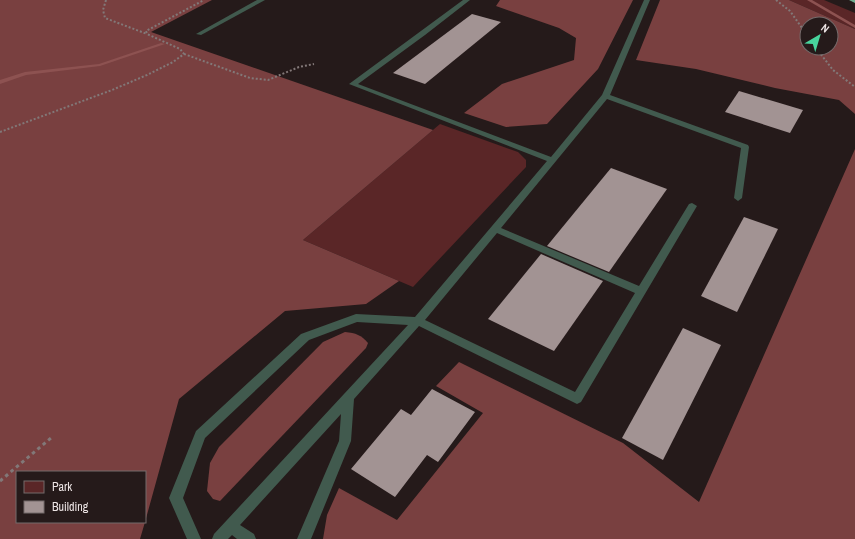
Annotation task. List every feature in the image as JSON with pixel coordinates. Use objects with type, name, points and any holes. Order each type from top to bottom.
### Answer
[{"type":"lane","points":[[199,34],[262,0]]},
{"type":"lane","points":[[465,0],[353,84],[552,160]]},
{"type":"lane","points":[[220,539],[418,321],[606,96],[647,0]]},
{"type":"lane","points":[[606,96],[745,147],[738,198]]},
{"type":"lane","points":[[194,539],[176,498],[200,435],[305,337],[356,318],[418,321],[577,399],[692,206]]},
{"type":"lane","points":[[495,229],[642,292]]},
{"type":"lane","points":[[304,539],[345,441],[348,398]]},
{"type":"lane","points":[[231,527],[249,539]]},
{"type":"path","points":[[106,0],[103,10],[105,18],[147,34],[180,49],[184,54],[250,78],[268,80],[299,67],[314,64]]},
{"type":"path","points":[[147,34],[146,31],[153,26],[204,0]]},
{"type":"path","points":[[776,0],[783,3],[792,12],[799,25]]},
{"type":"path","points":[[0,132],[112,90],[173,62],[184,54]]},
{"type":"path","points":[[822,56],[833,70],[855,87]]},
{"type":"path","points":[[0,481],[51,438]]},
{"type":"green space","points":[[789,0],[824,0],[855,13],[855,29],[839,22],[839,16],[825,16]]},
{"type":"green space","points":[[440,124],[518,152],[526,160],[526,167],[413,287],[303,240]]},
{"type":"shaded area","points":[[0,0],[212,0],[151,32],[433,130],[303,240],[399,281],[366,304],[285,311],[179,399],[146,518],[146,471],[16,471],[16,523],[145,523],[140,539],[0,539]]},
{"type":"shaded area","points":[[500,0],[633,0],[598,69],[547,124],[506,127],[464,113],[502,84],[574,60],[576,38],[559,28],[496,6]]},
{"type":"shaded area","points":[[660,0],[789,0],[825,16],[799,16],[799,56],[839,56],[839,22],[855,29],[855,114],[839,100],[775,88],[696,69],[636,60]]},
{"type":"shaded area","points":[[855,149],[855,539],[323,539],[327,515],[339,488],[397,520],[483,413],[436,386],[459,362],[623,443],[699,502]]},
{"type":"shaded area","points":[[345,332],[361,336],[368,343],[366,348],[220,501],[213,499],[207,491],[210,463],[219,447],[323,342]]},
{"type":"building","points":[[472,14],[501,22],[425,84],[393,73]]},
{"type":"building","points":[[739,91],[803,110],[790,133],[725,112]]},
{"type":"building","points":[[611,168],[667,189],[609,272],[547,246]]},
{"type":"building","points":[[744,217],[778,229],[737,312],[701,296]]},
{"type":"building","points":[[541,254],[603,281],[554,351],[488,319]]},
{"type":"building","points":[[683,328],[721,345],[663,460],[622,438]]},
{"type":"building","points":[[432,389],[475,412],[438,462],[427,455],[395,497],[351,469],[401,409],[411,415]]},
{"type":"waterway","points":[[809,0],[855,27]]},
{"type":"waterway","points":[[0,82],[25,74],[100,65],[163,44]]}]
